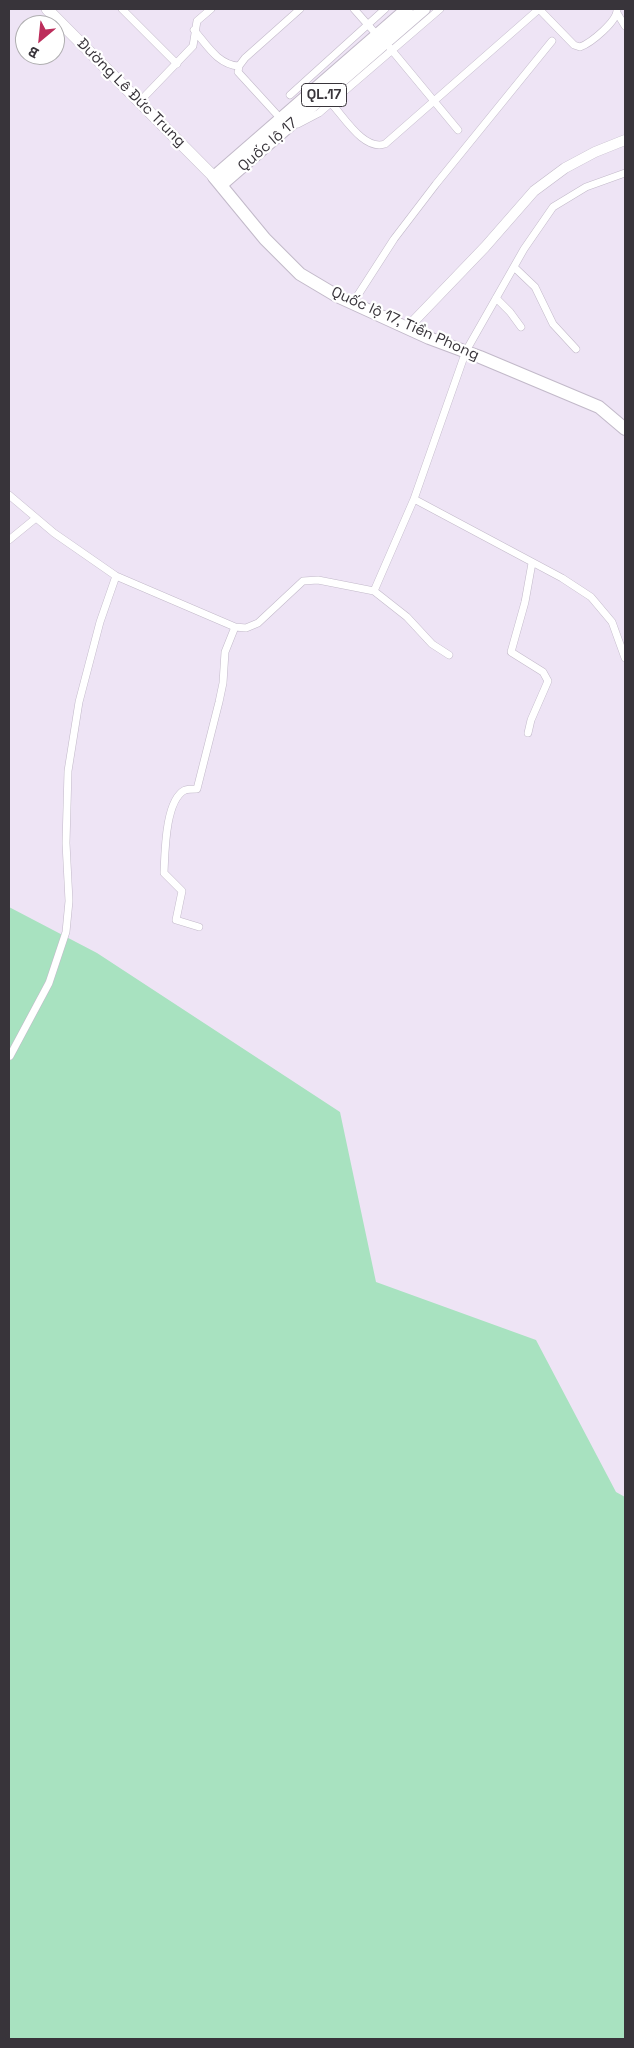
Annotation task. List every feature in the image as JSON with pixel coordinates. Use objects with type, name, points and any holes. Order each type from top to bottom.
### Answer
[{"type":"highway","name":"Quốc lộ 17","points":[[385,43],[407,9]]},
{"type":"highway","name":"Quốc lộ 17","points":[[416,327],[331,286],[304,268],[282,249],[220,180],[282,126],[424,9]]},
{"type":"highway","name":"Quốc lộ 17, Tiền Phong","points":[[220,180],[265,239],[300,274],[337,296],[416,327]]},
{"type":"highway","points":[[416,327],[430,335],[586,393],[606,403],[625,419]]},
{"type":"highway","name":"Quốc lộ 17, Tiền Phong","points":[[468,348],[599,407],[625,429]]},
{"type":"main road","name":"Đường Lê Đức Trung","points":[[47,9],[220,180]]},
{"type":"main road","name":"Đường Lê Đức Trung","points":[[57,9],[144,97],[220,180]]},
{"type":"street","points":[[122,9],[177,64]]},
{"type":"street","points":[[144,97],[192,46],[197,22],[211,9]]},
{"type":"street","points":[[300,9],[245,58],[239,66],[238,72],[282,126],[320,113],[332,103],[385,43],[440,9]]},
{"type":"street","points":[[354,9],[458,130]]},
{"type":"street","points":[[290,95],[386,9]]},
{"type":"street","points":[[332,103],[363,139],[370,145],[378,147],[385,144],[539,9],[574,45],[580,47],[596,37],[615,19],[617,11]]},
{"type":"street","points":[[617,11],[625,26]]},
{"type":"street","points":[[194,30],[221,60],[231,66],[239,66]]},
{"type":"street","points":[[356,298],[394,239],[552,41]]},
{"type":"street","points":[[416,327],[534,191],[565,168],[595,152],[625,140]]},
{"type":"street","points":[[374,591],[414,499],[468,348],[534,232],[553,207],[586,187],[625,173]]},
{"type":"street","points":[[514,267],[535,287],[553,324],[576,349]]},
{"type":"street","points":[[496,298],[521,327]]},
{"type":"street","points":[[9,495],[54,533],[116,576],[235,627],[246,628],[258,623],[302,581],[318,580],[374,591],[407,617],[432,644],[450,655]]},
{"type":"street","points":[[414,499],[562,578],[591,597],[612,622],[625,658]]},
{"type":"street","points":[[9,540],[36,518]]},
{"type":"street","points":[[528,733],[530,720],[548,681],[543,672],[511,652],[525,602],[532,563]]},
{"type":"street","points":[[10,1056],[49,983],[66,932],[69,901],[66,843],[68,771],[79,702],[100,622],[116,576]]},
{"type":"street","points":[[199,927],[176,920],[182,890],[164,873],[166,837],[171,812],[178,796],[185,790],[197,789],[223,683],[225,652],[235,627]]},
{"type":"green space","points":[[9,907],[97,953],[340,1112],[376,1282],[536,1340],[616,1492],[625,1497],[625,2039],[9,2039]]}]
